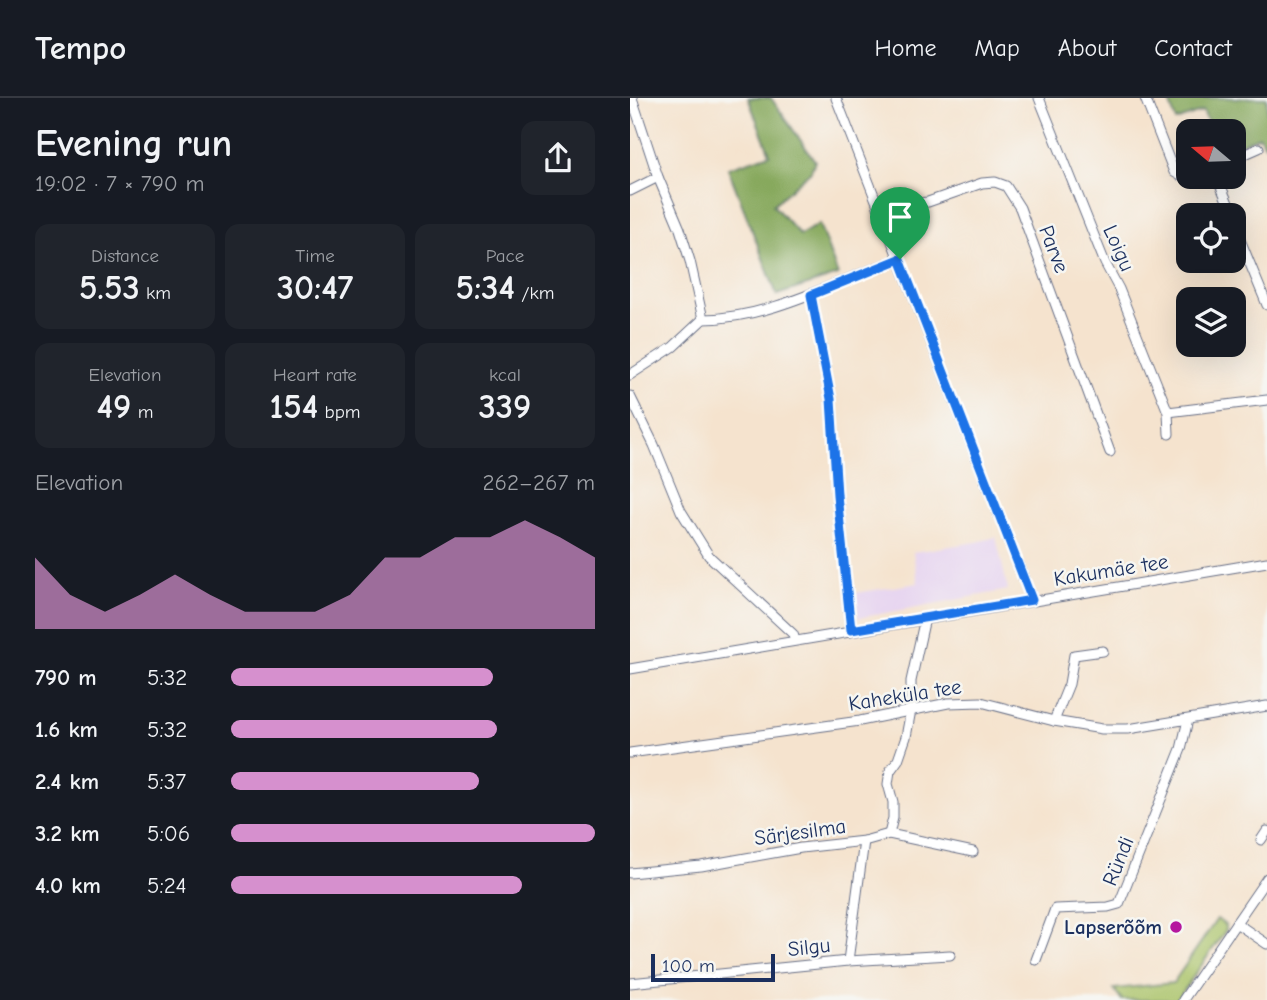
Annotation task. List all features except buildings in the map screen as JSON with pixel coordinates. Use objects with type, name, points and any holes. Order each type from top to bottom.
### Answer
[{"type":"street","points":[[632,98],[658,177],[680,229],[703,319]]},
{"type":"street","points":[[836,98],[1032,600]]},
{"type":"street","name":"Loigu","points":[[1039,98],[1168,412],[1169,434]]},
{"type":"street","points":[[1145,98],[1176,173]]},
{"type":"street","points":[[1246,154],[1259,148]]},
{"type":"street","points":[[630,191],[658,177]]},
{"type":"street","name":"Parve","points":[[878,207],[928,202],[982,183],[995,182],[1006,186],[1020,208],[1110,452]]},
{"type":"street","points":[[1246,254],[1267,305]]},
{"type":"street","points":[[630,375],[673,347],[703,319],[726,319],[811,295],[900,259]]},
{"type":"street","points":[[811,295],[831,399],[837,495],[851,630]]},
{"type":"street","points":[[630,396],[681,511],[709,556],[793,634],[795,640]]},
{"type":"street","points":[[1168,412],[1267,400]]},
{"type":"street","name":"Kakumäe tee","points":[[630,669],[1267,562]]},
{"type":"street","points":[[889,834],[893,810],[888,784],[890,771],[898,760],[906,737],[911,710],[911,681],[925,618]]},
{"type":"street","points":[[1054,721],[1069,684],[1074,655],[1103,651]]},
{"type":"street","name":"Kaheküla tee","points":[[630,752],[860,721],[948,703],[981,702],[1054,721],[1102,729],[1128,730],[1267,706]]},
{"type":"street","name":"Ründi","points":[[1036,960],[1055,909],[1108,907],[1119,904],[1181,748],[1188,720]]},
{"type":"street","points":[[1261,840],[1267,831]]},
{"type":"street","name":"Särjesilma","points":[[630,873],[701,866],[801,848],[864,841],[889,834],[972,852]]},
{"type":"street","points":[[848,961],[864,841]]},
{"type":"street","points":[[1183,1000],[1267,878]]},
{"type":"street","points":[[1236,923],[1267,944]]},
{"type":"street","name":"Silgu","points":[[630,983],[848,961],[950,955]]},
{"type":"street","points":[[1190,990],[1198,1000]]},
{"type":"shaded area","points":[[996,537],[1008,590],[858,618],[856,593],[918,583],[913,552]]},
{"type":"green space","points":[[748,98],[771,98],[815,161],[811,171],[773,205],[800,235],[819,224],[838,275],[777,295],[728,168],[770,154]]},
{"type":"green space","points":[[1168,98],[1267,98],[1267,144],[1265,145],[1259,136],[1246,142],[1246,119],[1207,119],[1203,111],[1176,121]]},
{"type":"green space","points":[[1217,919],[1225,925],[1226,930],[1177,1000],[1122,1000],[1114,989],[1173,983]]},
{"type":"place","name":"Lapserõõm","points":[[1176,927]]},
{"type":"route","points":[[900,259],[1032,600],[851,630],[837,495],[831,399],[811,295],[900,259]]}]
